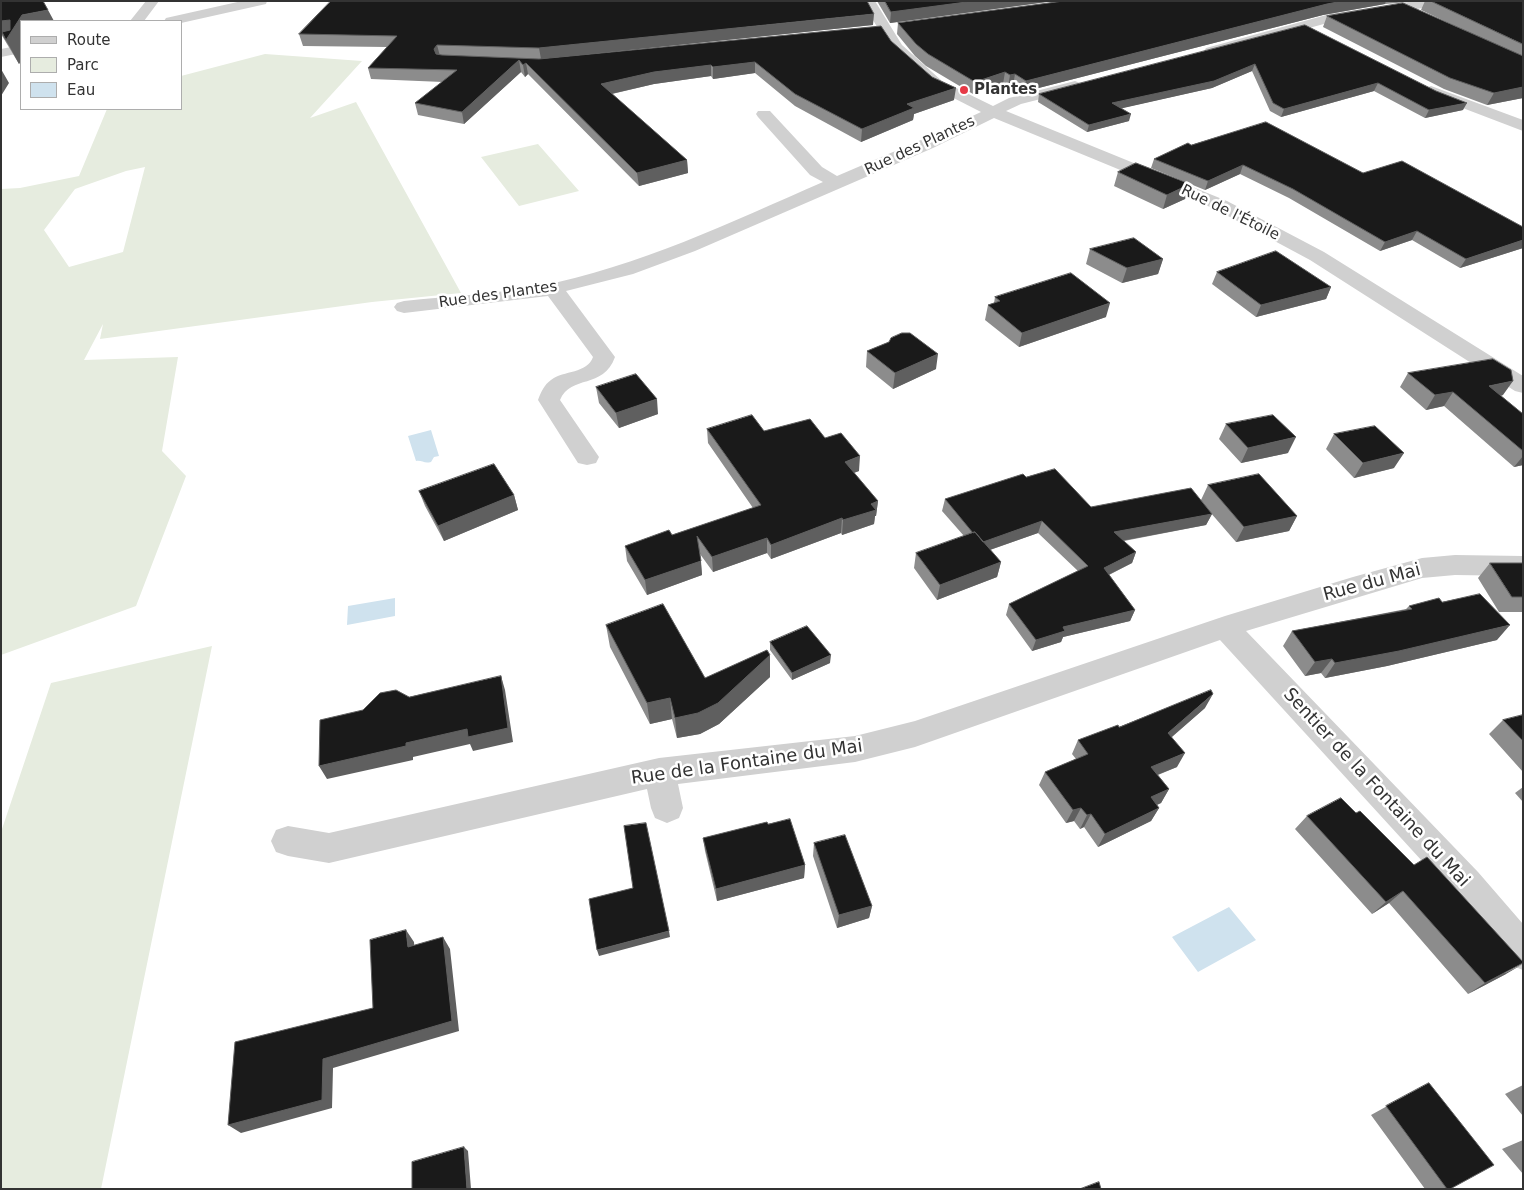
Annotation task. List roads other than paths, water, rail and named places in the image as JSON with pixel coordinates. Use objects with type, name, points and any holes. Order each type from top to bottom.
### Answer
[{"type":"street","points":[[138,20],[153,1]]},
{"type":"street","points":[[175,20],[262,1]]},
{"type":"street","name":"Rue de l'Étoile","points":[[868,1],[887,29],[896,48],[937,84],[994,112],[1220,204],[1317,256],[1523,386]]},
{"type":"street","points":[[1371,1],[1426,20]]},
{"type":"street","points":[[1195,55],[1330,18],[1443,1]]},
{"type":"street","points":[[1305,25],[1323,34]]},
{"type":"street","points":[[1,53],[20,49]]},
{"type":"street","name":"Rue des Plantes","points":[[404,307],[539,292],[626,270],[688,247],[927,144],[1015,101],[1091,82]]},
{"type":"street","points":[[1420,85],[1438,94],[1523,126]]},
{"type":"street","points":[[1504,118],[1523,113]]},
{"type":"street","points":[[764,114],[816,171],[836,183]]},
{"type":"street","points":[[553,288],[604,357],[603,363],[598,370],[564,381],[555,386],[550,393],[549,400],[587,457]]},
{"type":"street","name":"Rue du Mai","points":[[1226,627],[1353,587],[1422,568],[1456,565],[1523,566]]},
{"type":"street","name":"Rue de la Fontaine du Mai","points":[[288,841],[329,848],[659,772],[838,752],[915,734],[1226,627]]},
{"type":"street","name":"Sentier de la Fontaine du Mai","points":[[1226,627],[1466,884],[1523,952]]},
{"type":"street","points":[[659,772],[667,808]]},
{"type":"water","points":[[431,430],[439,456],[434,457],[431,462],[427,463],[416,461],[408,436]]},
{"type":"water","points":[[395,598],[395,616],[347,625],[348,606]]},
{"type":"water","points":[[1229,907],[1256,940],[1198,972],[1172,937]]},
{"type":"place","name":"Plantes","points":[[964,90]]}]
